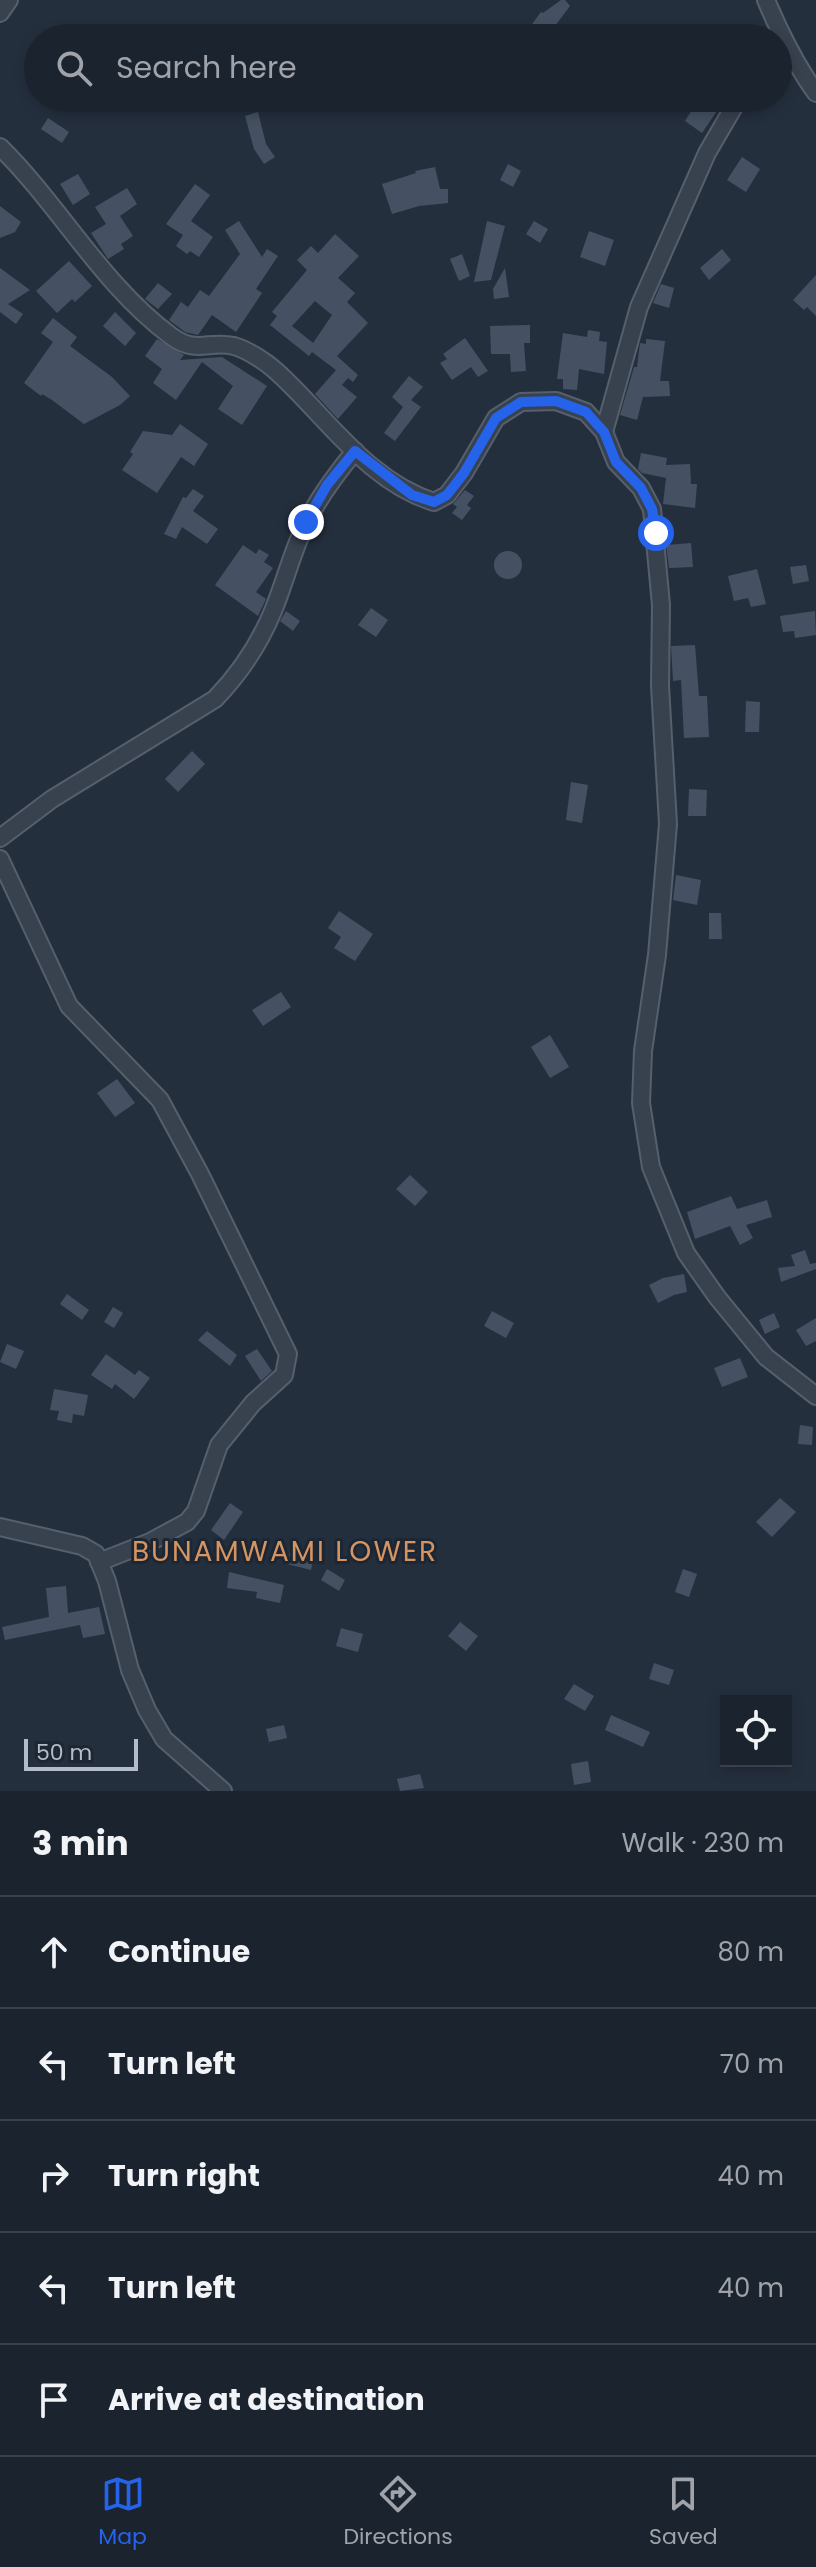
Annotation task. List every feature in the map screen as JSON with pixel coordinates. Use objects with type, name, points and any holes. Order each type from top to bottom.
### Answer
[{"type":"street","points":[[0,13],[9,0]]},
{"type":"street","points":[[766,0],[774,24]]},
{"type":"street","points":[[792,58],[816,93]]},
{"type":"street","points":[[604,432],[639,307],[707,153],[731,112]]},
{"type":"street","points":[[0,147],[144,316],[181,343],[194,348],[234,346],[275,370],[355,451],[412,495],[434,502],[447,495],[464,473],[496,418],[521,402],[556,401],[586,412],[604,432],[616,462],[641,488],[652,509],[657,548],[661,605],[660,686],[668,824],[657,955],[643,1051],[641,1103],[651,1167],[686,1253],[717,1297],[766,1357],[816,1396]]},
{"type":"street","points":[[0,838],[52,799],[215,699],[237,676],[256,648],[273,611],[306,522],[327,485],[355,451]]},
{"type":"street","points":[[0,859],[69,1006],[160,1100],[200,1174],[288,1354],[284,1375],[253,1403],[219,1445],[196,1511],[187,1522],[150,1542],[99,1562]]},
{"type":"street","points":[[0,1527],[91,1549],[107,1581],[130,1670],[147,1710],[164,1739],[223,1791]]},
{"type":"building","points":[[561,0],[570,6],[556,24],[532,24]]},
{"type":"building","points":[[258,112],[266,144],[275,157],[264,164],[254,149],[245,116]]},
{"type":"building","points":[[691,112],[716,112],[702,133],[685,121]]},
{"type":"building","points":[[48,118],[69,132],[62,143],[41,129]]},
{"type":"building","points":[[742,157],[760,169],[746,192],[727,180]]},
{"type":"building","points":[[508,164],[521,171],[513,187],[500,180]]},
{"type":"building","points":[[435,167],[440,189],[448,189],[448,203],[419,206],[392,214],[382,184]]},
{"type":"building","points":[[78,174],[90,194],[73,205],[60,184]]},
{"type":"building","points":[[195,184],[210,195],[191,221],[213,237],[199,257],[190,251],[187,254],[176,246],[183,235],[166,224]]},
{"type":"building","points":[[127,188],[137,204],[120,216],[133,236],[121,244],[124,249],[108,259],[91,233],[106,224],[95,207]]},
{"type":"building","points":[[0,206],[21,222],[15,232],[0,238]]},
{"type":"building","points":[[239,221],[262,257],[267,249],[278,256],[256,289],[262,293],[236,332],[212,315],[198,335],[185,332],[169,320],[181,302],[188,307],[200,290],[209,296],[240,254],[225,230]]},
{"type":"building","points":[[487,221],[505,226],[491,280],[474,282]]},
{"type":"building","points":[[534,221],[548,229],[540,243],[526,234]]},
{"type":"building","points":[[589,231],[614,240],[605,266],[580,257]]},
{"type":"building","points":[[335,234],[359,256],[338,278],[355,293],[347,302],[368,323],[337,356],[358,375],[353,382],[348,378],[342,385],[357,397],[338,419],[315,394],[336,370],[312,352],[309,356],[270,325],[277,316],[272,312],[307,270],[297,260],[311,246],[318,253]],"holes":[[[315,301],[332,315],[313,343],[292,326]]]},
{"type":"building","points":[[722,249],[731,260],[709,280],[700,268]]},
{"type":"building","points":[[462,254],[470,276],[459,281],[450,259]]},
{"type":"building","points":[[69,261],[92,286],[57,313],[36,291]]},
{"type":"building","points":[[0,268],[30,290],[8,304],[23,314],[16,324],[0,312]]},
{"type":"building","points":[[505,268],[509,297],[494,299],[493,289]]},
{"type":"building","points":[[816,275],[816,316],[793,300]]},
{"type":"building","points":[[158,283],[172,294],[158,309],[145,299]]},
{"type":"building","points":[[661,284],[674,288],[669,308],[653,303]]},
{"type":"building","points":[[115,312],[136,333],[125,346],[103,326]]},
{"type":"building","points":[[53,318],[77,337],[70,346],[112,377],[130,396],[120,405],[84,424],[24,383],[53,342],[41,333]]},
{"type":"building","points":[[530,325],[530,343],[524,343],[526,371],[511,372],[510,354],[491,354],[490,326]]},
{"type":"building","points":[[588,330],[600,332],[599,341],[607,342],[604,374],[579,369],[577,390],[563,389],[563,379],[557,379],[563,333],[587,337]]},
{"type":"building","points":[[465,338],[488,371],[478,377],[471,367],[452,380],[440,363],[447,359],[443,354]]},
{"type":"building","points":[[157,339],[184,355],[180,360],[222,357],[267,386],[242,425],[218,409],[233,386],[202,362],[176,400],[153,383],[162,369],[145,356]]},
{"type":"building","points":[[646,339],[665,341],[660,381],[669,381],[670,396],[643,397],[637,420],[620,415],[634,367],[637,367],[640,343],[646,344]]},
{"type":"building","points":[[409,376],[423,387],[411,400],[421,407],[395,441],[384,433],[403,407],[392,397]]},
{"type":"building","points":[[180,424],[208,444],[194,466],[181,457],[157,493],[122,470],[143,431],[172,435]]},
{"type":"building","points":[[641,453],[667,458],[666,465],[690,464],[691,484],[697,484],[695,508],[663,504],[666,478],[642,473],[638,469]]},
{"type":"building","points":[[193,489],[204,496],[193,511],[218,529],[207,544],[182,527],[176,539],[164,534],[183,497],[186,498]]},
{"type":"building","points":[[465,490],[474,496],[467,505],[471,508],[462,520],[452,513],[457,507],[453,504]]},
{"type":"building","points":[[691,543],[693,567],[669,568],[666,545]]},
{"type":"building","points":[[243,545],[256,554],[259,549],[269,555],[264,562],[273,568],[256,592],[266,599],[258,616],[215,585]]},
{"type":"building","points":[[508,551],[518,555],[522,565],[518,575],[508,579],[498,575],[494,565],[498,555]]},
{"type":"building","points":[[806,565],[809,581],[793,584],[790,567]]},
{"type":"building","points":[[757,569],[766,604],[751,607],[748,598],[734,601],[728,576]]},
{"type":"building","points":[[371,608],[388,620],[376,637],[358,625]]},
{"type":"building","points":[[286,611],[300,621],[293,631],[280,621]]},
{"type":"building","points":[[815,611],[816,635],[795,638],[794,631],[783,632],[780,616]]},
{"type":"building","points":[[695,645],[699,696],[707,696],[709,737],[684,738],[681,680],[673,681],[671,646]]},
{"type":"building","points":[[746,701],[760,702],[759,732],[745,732]]},
{"type":"building","points":[[192,751],[205,764],[178,792],[165,779]]},
{"type":"building","points":[[571,782],[588,785],[582,823],[566,820]]},
{"type":"building","points":[[689,789],[707,790],[706,816],[688,816]]},
{"type":"building","points":[[676,875],[701,880],[697,905],[673,900]]},
{"type":"building","points":[[339,911],[373,934],[355,961],[334,948],[341,937],[328,928]]},
{"type":"building","points":[[709,913],[721,913],[722,939],[709,939]]},
{"type":"building","points":[[281,992],[291,1007],[263,1026],[252,1010]]},
{"type":"building","points":[[550,1035],[569,1067],[550,1078],[531,1047]]},
{"type":"building","points":[[117,1079],[135,1103],[115,1117],[97,1093]]},
{"type":"building","points":[[410,1175],[428,1192],[415,1206],[396,1189]]},
{"type":"building","points":[[731,1196],[737,1209],[767,1200],[772,1217],[746,1225],[753,1238],[740,1245],[730,1226],[695,1239],[687,1212]]},
{"type":"building","points":[[805,1250],[810,1264],[816,1263],[816,1269],[781,1282],[778,1268],[795,1266],[791,1255]]},
{"type":"building","points":[[684,1274],[687,1292],[658,1303],[649,1285],[663,1278]]},
{"type":"building","points":[[67,1294],[89,1310],[82,1320],[60,1304]]},
{"type":"building","points":[[113,1307],[123,1313],[114,1328],[104,1322]]},
{"type":"building","points":[[492,1311],[514,1323],[506,1338],[484,1326]]},
{"type":"building","points":[[774,1313],[780,1327],[765,1334],[759,1320]]},
{"type":"building","points":[[816,1318],[816,1341],[806,1346],[796,1330]]},
{"type":"building","points":[[207,1331],[237,1355],[230,1366],[198,1340]]},
{"type":"building","points":[[7,1344],[24,1351],[16,1369],[0,1362]]},
{"type":"building","points":[[257,1349],[272,1371],[261,1381],[245,1356]]},
{"type":"building","points":[[106,1354],[135,1375],[139,1370],[150,1378],[134,1399],[115,1384],[112,1389],[91,1375]]},
{"type":"building","points":[[740,1358],[748,1377],[722,1387],[714,1368]]},
{"type":"building","points":[[54,1389],[88,1395],[84,1416],[73,1414],[72,1423],[57,1420],[59,1411],[50,1410]]},
{"type":"building","points":[[800,1425],[813,1427],[812,1445],[798,1444]]},
{"type":"building","points":[[780,1498],[796,1512],[772,1537],[756,1522]]},
{"type":"building","points":[[230,1503],[243,1512],[224,1540],[211,1530]]},
{"type":"building","points":[[290,1551],[314,1556],[311,1570],[287,1564]]},
{"type":"building","points":[[327,1569],[345,1580],[339,1591],[321,1580]]},
{"type":"building","points":[[683,1569],[697,1574],[689,1597],[675,1592]]},
{"type":"building","points":[[229,1572],[284,1585],[280,1603],[256,1598],[257,1592],[227,1588]]},
{"type":"building","points":[[66,1586],[68,1613],[99,1607],[105,1634],[83,1638],[80,1625],[5,1640],[2,1627],[49,1617],[46,1588]]},
{"type":"building","points":[[460,1622],[478,1636],[466,1651],[448,1636]]},
{"type":"building","points":[[341,1628],[363,1634],[358,1652],[336,1646]]},
{"type":"building","points":[[654,1663],[674,1670],[669,1685],[649,1679]]},
{"type":"building","points":[[574,1684],[594,1696],[585,1711],[564,1699]]},
{"type":"building","points":[[611,1715],[650,1732],[643,1747],[605,1730]]},
{"type":"building","points":[[284,1725],[287,1738],[269,1742],[266,1729]]},
{"type":"building","points":[[588,1761],[591,1782],[574,1785],[571,1764]]},
{"type":"building","points":[[420,1774],[424,1788],[400,1791],[397,1779]]},
{"type":"district","name":"BUNAMWAMI LOWER","points":[[285,1551]]},
{"type":"route","points":[[306,522],[327,485],[355,451],[412,495],[434,502],[447,495],[464,473],[496,418],[521,402],[556,401],[586,412],[604,432],[616,462],[641,488],[652,509],[656,533]]}]
